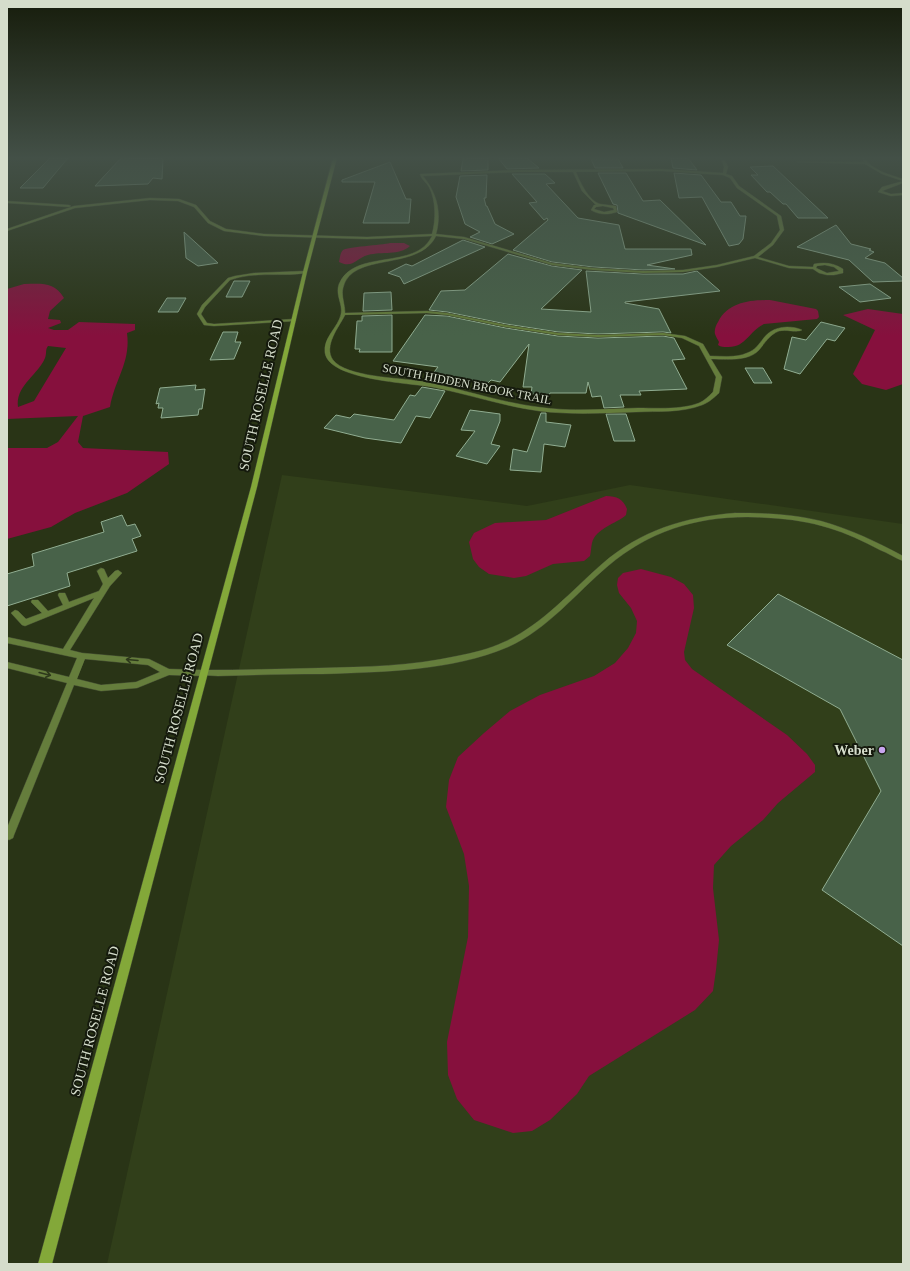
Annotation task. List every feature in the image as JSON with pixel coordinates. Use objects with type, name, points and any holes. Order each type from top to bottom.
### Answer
[{"type":"main road","name":"SOUTH ROSELLE ROAD","points":[[45,1264],[254,487],[305,272],[320,217]]},
{"type":"street","points":[[7,230],[44,217]]},
{"type":"street","points":[[205,217],[209,222],[225,230],[264,235],[367,238],[434,235],[464,238],[552,264],[593,269],[643,272],[683,271],[717,266],[755,257],[772,244],[782,230],[779,217]]},
{"type":"street","points":[[343,314],[339,292],[344,280],[350,273],[372,263],[416,254],[429,245],[434,235],[435,217]]},
{"type":"street","points":[[755,257],[789,267],[814,268],[825,274],[835,274],[841,272],[839,268],[830,265],[820,264],[814,266],[814,268]]},
{"type":"street","name":"SOUTH HIDDEN BROOK TRAIL","points":[[427,312],[447,314],[506,326],[558,334],[598,336],[683,336],[701,345],[708,358],[719,377],[719,384],[716,393],[701,404],[665,410],[554,411],[512,405],[421,384],[361,374],[344,369],[334,364],[328,357],[327,350],[343,314],[427,312]]},
{"type":"street","points":[[708,358],[746,356],[754,353],[766,337],[778,330],[786,328],[800,330]]},
{"type":"street","points":[[101,571],[107,584]]},
{"type":"street","points":[[65,652],[107,584],[118,573]]},
{"type":"street","points":[[15,613],[24,623],[102,592]]},
{"type":"street","points":[[62,595],[67,606]]},
{"type":"street","points":[[35,602],[47,614]]},
{"type":"street","points":[[7,640],[82,656],[148,662],[168,672]]},
{"type":"street","points":[[9,835],[82,656]]},
{"type":"street","points":[[7,665],[100,688],[137,685],[168,672],[204,673]]},
{"type":"lane","points":[[294,320],[214,325],[206,324],[199,314],[206,302],[214,296],[229,279],[242,276],[305,272]]},
{"type":"lane","points":[[204,673],[365,670],[411,667],[456,660],[490,650],[521,637],[539,624],[608,563],[628,548],[671,526],[691,520],[715,516],[773,515],[798,518],[849,534],[883,548],[903,559]]},
{"type":"shaded area","points":[[390,243],[404,243],[410,246],[401,251],[364,256],[351,264],[339,262],[343,250]]},
{"type":"shaded area","points":[[24,284],[36,284],[51,286],[56,289],[64,298],[50,311],[48,319],[60,320],[61,323],[48,328],[54,330],[68,330],[79,322],[135,324],[135,330],[127,333],[128,343],[125,362],[112,397],[110,407],[83,416],[78,442],[83,448],[168,452],[169,464],[127,493],[75,513],[51,527],[7,539],[7,448],[47,448],[58,442],[78,416],[7,419],[7,289]],"holes":[[[48,346],[66,348],[34,401],[18,407],[20,393],[23,387],[42,364]]]},
{"type":"shaded area","points":[[770,300],[816,309],[819,317],[817,319],[764,324],[739,345],[733,347],[722,347],[718,345],[719,342],[715,334],[715,328],[722,315],[734,306],[740,304]]},
{"type":"shaded area","points":[[868,309],[903,314],[903,384],[886,390],[862,384],[853,374],[875,330],[843,315]]},
{"type":"shaded area","points":[[282,475],[527,506],[630,485],[903,524],[903,1264],[107,1264]]},
{"type":"shaded area","points":[[606,496],[616,497],[621,500],[627,509],[626,515],[602,530],[594,538],[590,556],[584,561],[553,564],[526,576],[514,578],[489,574],[479,567],[473,559],[469,542],[474,533],[495,523],[546,520]]},
{"type":"shaded area","points":[[641,569],[671,577],[684,584],[693,595],[694,608],[684,652],[685,660],[692,669],[787,735],[807,754],[815,765],[815,772],[778,803],[763,820],[731,846],[714,865],[713,888],[719,940],[713,991],[695,1010],[589,1076],[577,1094],[550,1120],[532,1131],[513,1133],[474,1120],[457,1099],[448,1075],[447,1042],[468,937],[469,886],[464,854],[446,807],[449,780],[458,757],[510,711],[540,695],[594,676],[615,663],[628,648],[636,633],[637,621],[631,608],[619,593],[617,585],[618,578],[623,573]]},
{"type":"building","points":[[365,217],[409,217],[409,223],[363,223]]},
{"type":"building","points":[[463,217],[492,217],[495,224],[514,234],[492,244],[470,237],[480,232],[465,224]]},
{"type":"building","points":[[542,217],[577,217],[619,225],[625,249],[691,249],[692,255],[647,265],[675,269],[643,270],[593,267],[552,262],[513,250],[548,220],[547,218],[544,220]]},
{"type":"building","points":[[630,217],[678,217],[706,245]]},
{"type":"building","points":[[713,217],[746,217],[743,239],[739,244],[729,246]]},
{"type":"building","points":[[797,217],[828,218],[798,218]]},
{"type":"building","points":[[836,225],[851,244],[871,249],[869,250],[874,252],[865,258],[885,263],[903,278],[903,281],[873,282],[849,260],[797,247]]},
{"type":"building","points":[[184,232],[218,263],[198,266],[186,258]]},
{"type":"building","points":[[463,240],[485,247],[404,284],[400,277],[388,273],[406,264],[412,266]]},
{"type":"building","points":[[508,254],[552,266],[582,270],[541,309],[591,312],[586,271],[643,274],[683,274],[697,271],[720,291],[625,302],[659,309],[671,333],[598,334],[558,332],[429,310],[441,291],[465,290]]},
{"type":"building","points":[[234,281],[250,281],[242,297],[226,297]]},
{"type":"building","points":[[870,284],[891,298],[860,302],[839,287]]},
{"type":"building","points":[[391,292],[392,310],[363,311],[364,293]]},
{"type":"building","points":[[167,298],[186,298],[178,312],[158,312]]},
{"type":"building","points":[[392,315],[392,352],[359,352],[360,349],[355,349],[357,321],[362,321],[362,316]]},
{"type":"building","points":[[425,315],[447,316],[506,328],[558,336],[598,338],[663,336],[674,338],[685,359],[672,360],[687,389],[639,391],[641,395],[620,395],[624,407],[604,408],[601,396],[592,397],[588,382],[586,393],[550,393],[549,395],[531,394],[532,387],[523,387],[529,344],[500,382],[491,380],[487,384],[453,377],[448,385],[427,381],[438,367],[393,361]]},
{"type":"building","points":[[821,322],[845,328],[835,341],[827,339],[800,374],[784,369],[792,337],[806,340]]},
{"type":"building","points":[[223,332],[238,332],[235,342],[241,342],[234,359],[210,360]]},
{"type":"building","points":[[745,368],[763,368],[772,383],[754,383]]},
{"type":"building","points":[[196,385],[195,390],[205,389],[202,409],[199,409],[198,415],[161,418],[163,408],[158,408],[159,403],[156,404],[160,388]]},
{"type":"building","points":[[422,387],[445,391],[430,418],[416,416],[401,443],[365,438],[324,428],[336,415],[350,418],[354,414],[394,420],[410,395],[415,396]]},
{"type":"building","points":[[470,410],[500,414],[500,421],[491,444],[500,446],[487,464],[456,456],[475,431],[461,430]]},
{"type":"building","points":[[541,413],[546,413],[546,422],[571,425],[565,447],[544,444],[541,472],[510,470],[513,449],[527,452]]},
{"type":"building","points":[[606,414],[626,414],[635,441],[614,441]]},
{"type":"building","points":[[122,515],[127,526],[135,524],[141,536],[132,539],[137,551],[67,573],[70,586],[7,606],[7,574],[34,566],[32,554],[104,532],[101,522]]},
{"type":"building","name":"Weber","points":[[778,594],[903,660],[903,946],[822,890],[881,791],[840,709],[727,645]]},
{"type":"place","name":"Weber","points":[[882,750]]}]
